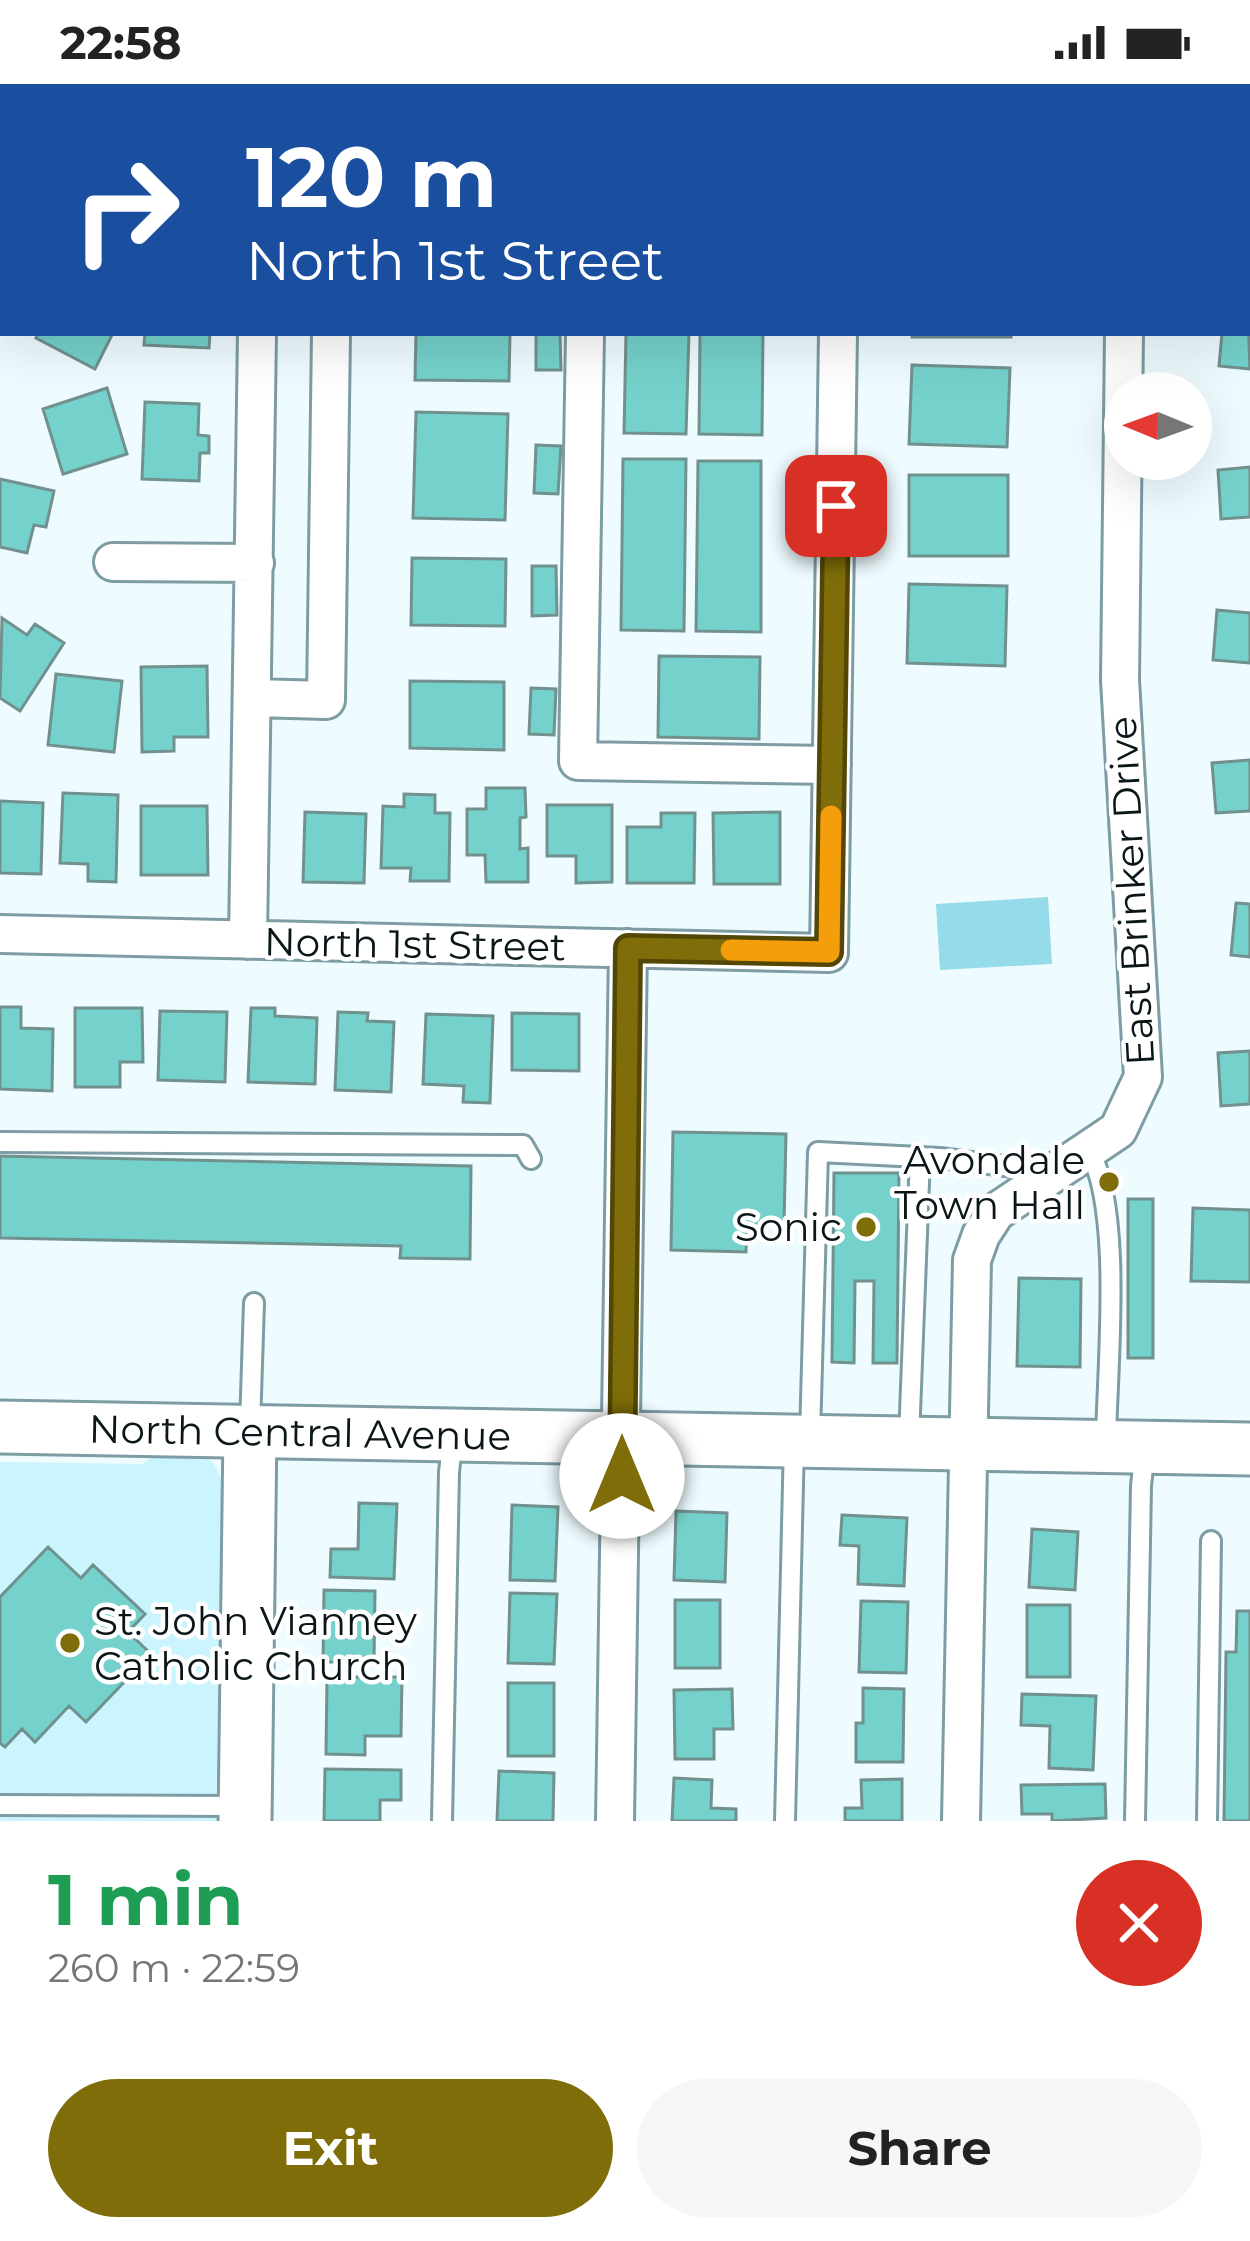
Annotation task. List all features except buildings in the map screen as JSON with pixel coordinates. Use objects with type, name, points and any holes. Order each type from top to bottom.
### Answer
[{"type":"street","points":[[248,940],[257,336]]},
{"type":"street","points":[[253,698],[326,700],[332,336]]},
{"type":"street","points":[[585,336],[578,760],[832,765],[838,336]]},
{"type":"street","name":"East Brinker Drive","points":[[962,1821],[972,1260],[996,1212],[1118,1130],[1143,1077],[1120,680],[1124,336]]},
{"type":"street","points":[[113,562],[255,563]]},
{"type":"street","name":"North 1st Street","points":[[0,934],[829,952],[832,765]]},
{"type":"street","points":[[614,1821],[628,948]]},
{"type":"street","name":"North Central Avenue","points":[[0,1426],[1250,1449]]},
{"type":"street","points":[[245,1814],[250,1431]]},
{"type":"lane","points":[[0,1142],[523,1145],[531,1159]]},
{"type":"lane","points":[[1089,1150],[1098,1165],[1109,1226],[1125,1447],[1141,1486],[1135,1821]]},
{"type":"lane","points":[[785,1821],[818,1152],[1055,1172]]},
{"type":"lane","points":[[909,1442],[920,1157]]},
{"type":"lane","points":[[250,1431],[254,1304]]},
{"type":"lane","points":[[442,1821],[449,1472],[454,1434]]},
{"type":"lane","points":[[1207,1821],[1211,1541]]},
{"type":"lane","points":[[0,1805],[245,1814]]},
{"type":"shaded area","points":[[1048,897],[1052,964],[940,970],[936,904]]},
{"type":"shaded area","points":[[157,1452],[203,1454],[222,1481],[216,1821],[0,1821],[0,1462],[143,1464]]},
{"type":"slow traffic","points":[[731,950],[829,952],[831,816]]},
{"type":"place","name":"Avondale Town Hall","points":[[1109,1182]]},
{"type":"place","name":"Sonic","points":[[866,1227]]},
{"type":"place","name":"St. John Vianney Catholic Church","points":[[70,1643]]},
{"type":"route","points":[[622,1476],[628,948],[829,952],[836,506]]}]
